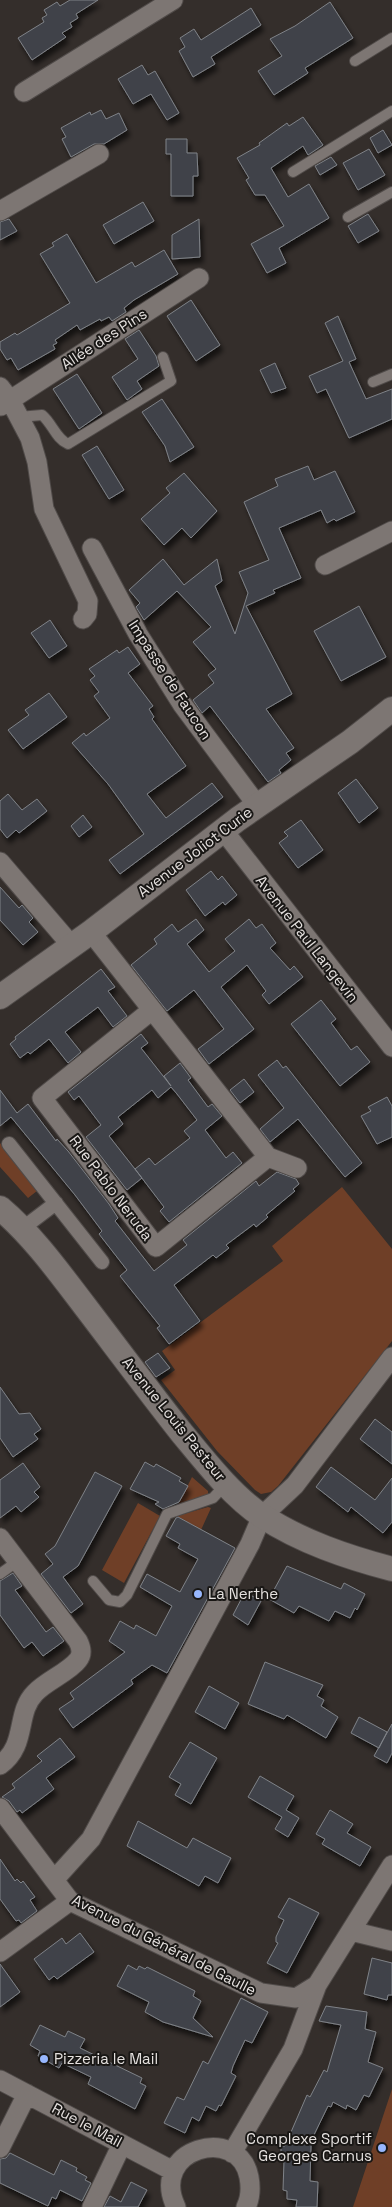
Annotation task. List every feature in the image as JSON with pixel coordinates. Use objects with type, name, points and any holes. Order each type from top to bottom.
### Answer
[{"type":"street","points":[[24,92],[173,0]]},
{"type":"street","points":[[0,211],[100,154]]},
{"type":"street","name":"Allée des Pins","points":[[3,398],[199,278]]},
{"type":"street","points":[[3,398],[19,417],[30,438],[37,462],[44,509],[88,601],[87,614],[83,619]]},
{"type":"street","points":[[325,565],[392,530]]},
{"type":"street","name":"Impasse de Faucon","points":[[92,548],[138,634],[177,696],[257,805]]},
{"type":"street","name":"Avenue Joliot Curie","points":[[0,997],[91,932],[257,805],[350,742],[392,709]]},
{"type":"street","name":"Avenue Paul Langevin","points":[[223,830],[392,1047]]},
{"type":"street","points":[[0,862],[72,946]]},
{"type":"street","points":[[91,932],[268,1157],[297,1168]]},
{"type":"street","name":"Rue Pablo Neruda","points":[[152,1010],[42,1098],[156,1247],[268,1157]]},
{"type":"street","points":[[9,1144],[102,1262]]},
{"type":"street","points":[[24,1228],[56,1203]]},
{"type":"street","name":"Avenue Louis Pasteur","points":[[0,1208],[24,1228],[153,1396],[202,1458],[226,1484],[262,1516],[321,1547],[392,1569]]},
{"type":"street","name":"Avenue Louis Pasteur","points":[[0,1216],[24,1228]]},
{"type":"street","points":[[54,1880],[91,1839],[250,1544],[262,1516],[295,1485],[392,1357]]},
{"type":"street","points":[[0,1538],[78,1641],[81,1648],[78,1660],[33,1694],[28,1703],[13,1754],[0,1765]]},
{"type":"street","name":"Avenue du Général de Gaulle","points":[[0,1808],[70,1901],[261,1993],[296,1998],[317,1985],[392,1865]]},
{"type":"street","points":[[0,1952],[70,1901]]},
{"type":"street","points":[[351,1931],[392,1941]]},
{"type":"street","points":[[232,2153],[293,2049],[317,1985]]},
{"type":"street","name":"Rue le Mail","points":[[0,2080],[173,2170]]},
{"type":"street","points":[[0,2148],[27,2094]]},
{"type":"street","points":[[92,2207],[122,2144]]},
{"type":"street","points":[[176,2207],[171,2198],[170,2184],[173,2170],[192,2151],[206,2147],[220,2148],[232,2153],[243,2162],[251,2187],[246,2207]]},
{"type":"lane","points":[[355,61],[392,38]]},
{"type":"lane","points":[[293,172],[392,111]]},
{"type":"lane","points":[[348,218],[392,192]]},
{"type":"lane","points":[[19,417],[42,415],[62,442],[68,444],[171,381],[163,357]]},
{"type":"lane","points":[[373,382],[392,374]]},
{"type":"lane","points":[[93,1581],[110,1600],[120,1602],[128,1595],[167,1514],[213,1498],[226,1484]]},
{"type":"lane","points":[[0,1574],[18,1561]]},
{"type":"shaded area","points":[[0,1143],[37,1191],[28,1198],[0,1167]]},
{"type":"shaded area","points":[[342,1187],[392,1249],[392,1341],[278,1486],[271,1492],[261,1494],[217,1451],[161,1380],[175,1370],[162,1351],[283,1261],[272,1246]]},
{"type":"shaded area","points":[[192,1477],[208,1491],[208,1495],[177,1507]]},
{"type":"shaded area","points":[[138,1503],[160,1516],[124,1583],[102,1570]]},
{"type":"shaded area","points":[[208,1507],[211,1508],[201,1530],[177,1516]]},
{"type":"shaded area","name":"Complexe Sportif Georges Carnus","points":[[392,2089],[392,2207],[353,2207]]},
{"type":"building","points":[[70,0],[98,0],[76,14],[78,18],[70,23],[72,27],[62,33],[66,37],[32,60],[18,38],[44,22],[42,18],[47,15],[44,10],[57,2],[60,6]]},
{"type":"building","points":[[330,2],[353,38],[305,68],[308,73],[274,95],[258,71],[282,56],[270,39],[295,26]]},
{"type":"building","points":[[251,8],[261,25],[211,57],[215,64],[193,77],[179,51],[185,47],[180,38],[194,29],[201,40]]},
{"type":"building","points":[[142,65],[148,75],[155,71],[179,113],[167,120],[151,94],[133,104],[118,79]]},
{"type":"building","points":[[101,110],[106,119],[119,113],[127,130],[104,144],[94,144],[71,157],[62,139],[66,137],[61,128],[90,112],[91,115]]},
{"type":"building","points":[[303,117],[323,145],[308,155],[303,146],[271,168],[288,197],[309,184],[329,218],[279,248],[286,263],[267,273],[251,244],[284,226],[265,195],[255,195],[246,180],[249,178],[237,158],[260,145],[259,143],[287,123],[289,126]]},
{"type":"building","points":[[383,130],[392,145],[378,153],[370,138]]},
{"type":"building","points":[[166,139],[187,139],[187,153],[197,153],[198,176],[193,176],[193,196],[171,196],[171,154],[166,154]]},
{"type":"building","points":[[369,149],[385,175],[358,190],[343,163]]},
{"type":"building","points":[[331,157],[337,165],[320,175],[315,166]]},
{"type":"building","points":[[143,202],[154,221],[114,244],[103,225]]},
{"type":"building","points":[[368,214],[379,231],[358,243],[348,226]]},
{"type":"building","points":[[9,219],[17,231],[0,240],[0,222]]},
{"type":"building","points":[[199,219],[200,257],[172,259],[172,235]]},
{"type":"building","points":[[67,234],[96,283],[132,262],[135,267],[164,250],[178,274],[134,300],[124,308],[126,312],[112,321],[109,317],[101,321],[100,319],[80,330],[77,325],[55,340],[57,343],[53,345],[55,349],[18,370],[11,358],[7,360],[0,349],[0,342],[15,333],[17,335],[70,303],[40,254],[54,246],[52,243]]},
{"type":"building","points":[[191,300],[220,345],[196,361],[167,316]]},
{"type":"building","points":[[338,316],[356,359],[349,362],[366,399],[392,389],[392,419],[349,438],[326,389],[317,393],[309,376],[343,361],[325,323]]},
{"type":"building","points":[[139,330],[156,356],[159,366],[137,381],[142,389],[127,400],[112,377],[138,359],[125,339]]},
{"type":"building","points":[[275,363],[286,388],[271,393],[260,370]]},
{"type":"building","points":[[77,374],[102,413],[79,429],[53,389]]},
{"type":"building","points":[[162,399],[194,447],[170,462],[165,446],[142,412]]},
{"type":"building","points":[[97,446],[124,490],[109,499],[82,455]]},
{"type":"building","points":[[308,466],[314,480],[335,471],[355,512],[327,523],[321,510],[279,528],[301,578],[273,590],[275,593],[246,606],[292,694],[266,709],[294,748],[286,753],[291,760],[279,770],[281,773],[268,782],[210,706],[202,713],[193,700],[214,683],[208,675],[216,669],[193,642],[211,627],[177,591],[144,620],[136,607],[140,603],[129,590],[163,559],[184,585],[217,559],[222,581],[215,586],[235,634],[248,593],[239,572],[269,560],[244,502],[278,486],[275,479]]},
{"type":"building","points":[[184,473],[217,511],[191,538],[182,528],[164,545],[141,519],[170,493],[166,488]]},
{"type":"building","points":[[359,606],[386,657],[341,681],[314,631]]},
{"type":"building","points":[[50,620],[67,646],[49,658],[31,633]]},
{"type":"building","points":[[128,647],[140,664],[128,673],[153,706],[149,709],[154,717],[152,719],[186,766],[147,794],[166,818],[212,783],[223,797],[120,874],[109,860],[144,834],[108,784],[72,743],[84,733],[86,736],[110,718],[94,696],[99,692],[90,680],[95,676],[89,669],[117,650],[119,653]]},
{"type":"building","points":[[49,693],[67,717],[23,749],[8,730],[29,715],[25,710]]},
{"type":"building","points":[[356,779],[378,808],[359,823],[338,793]]},
{"type":"building","points":[[8,794],[22,810],[37,799],[47,811],[19,833],[16,830],[7,838],[0,829],[0,801]]},
{"type":"building","points":[[83,815],[92,827],[79,837],[71,826]]},
{"type":"building","points":[[301,820],[323,850],[298,868],[279,843],[288,836],[284,832]]},
{"type":"building","points":[[211,871],[218,880],[222,876],[237,895],[225,905],[223,902],[205,916],[186,890]]},
{"type":"building","points":[[0,887],[19,908],[22,905],[33,918],[29,922],[38,932],[23,945],[0,920]]},
{"type":"building","points":[[196,919],[204,930],[187,944],[209,972],[235,951],[225,939],[249,919],[256,928],[262,924],[276,943],[270,948],[290,970],[294,966],[303,977],[269,1004],[262,995],[266,991],[247,965],[221,987],[254,1029],[209,1064],[198,1049],[224,1029],[194,990],[167,1011],[131,965],[157,944],[154,939],[172,924],[178,932]]},
{"type":"building","points":[[101,969],[115,987],[108,991],[127,1016],[113,1027],[98,1007],[65,1032],[81,1052],[68,1063],[49,1039],[30,1054],[28,1052],[20,1058],[10,1044],[16,1039],[15,1037]]},
{"type":"building","points":[[321,1000],[336,1019],[331,1023],[351,1050],[357,1046],[370,1062],[340,1086],[291,1024]]},
{"type":"building","points":[[141,1034],[148,1043],[141,1048],[171,1086],[164,1076],[180,1063],[191,1078],[188,1080],[208,1107],[212,1104],[222,1116],[205,1130],[226,1158],[233,1152],[242,1163],[169,1222],[160,1211],[164,1207],[142,1178],[127,1190],[86,1137],[101,1125],[79,1096],[74,1100],[68,1092]],"holes":[[[171,1087],[197,1120],[184,1131],[190,1138],[155,1165],[149,1158],[135,1169],[137,1172],[109,1136],[123,1124],[118,1117],[152,1090],[158,1098]]]},
{"type":"building","points":[[277,1060],[283,1068],[286,1066],[362,1163],[345,1177],[298,1119],[270,1142],[260,1129],[284,1108],[258,1075]]},
{"type":"building","points":[[244,1079],[254,1092],[240,1103],[230,1090]]},
{"type":"building","points":[[0,1090],[17,1113],[28,1104],[56,1141],[57,1139],[68,1151],[109,1204],[118,1218],[115,1221],[154,1271],[187,1245],[183,1240],[256,1181],[259,1186],[277,1172],[296,1179],[299,1184],[293,1189],[295,1191],[266,1215],[268,1217],[256,1227],[254,1224],[226,1245],[229,1248],[216,1258],[213,1255],[174,1285],[200,1321],[169,1344],[157,1328],[160,1326],[120,1276],[127,1270],[99,1234],[102,1231],[75,1195],[11,1117],[0,1126]]},
{"type":"building","points":[[387,1097],[392,1106],[392,1137],[377,1144],[361,1116],[371,1111],[368,1107]]},
{"type":"building","points":[[158,1353],[170,1368],[156,1377],[145,1362]]},
{"type":"building","points":[[0,1387],[19,1414],[30,1413],[41,1429],[34,1434],[38,1439],[13,1457],[0,1438]]},
{"type":"building","points":[[375,1419],[392,1432],[392,1464],[360,1439]]},
{"type":"building","points":[[145,1462],[154,1467],[156,1464],[181,1478],[179,1481],[188,1486],[179,1502],[163,1509],[155,1504],[159,1502],[130,1489]]},
{"type":"building","points":[[23,1463],[40,1487],[34,1492],[39,1497],[21,1512],[16,1506],[0,1518],[0,1480]]},
{"type":"building","points":[[331,1467],[375,1500],[392,1478],[392,1522],[383,1533],[351,1507],[348,1512],[316,1487]]},
{"type":"building","points":[[95,1472],[122,1486],[78,1566],[63,1577],[83,1604],[71,1613],[41,1574],[53,1564],[45,1554],[55,1546]]},
{"type":"building","points":[[178,1517],[235,1548],[167,1673],[152,1665],[131,1680],[133,1684],[73,1728],[59,1709],[74,1699],[70,1693],[125,1652],[109,1641],[120,1621],[134,1629],[136,1625],[156,1636],[172,1606],[140,1587],[147,1574],[180,1592],[198,1559],[178,1548],[180,1544],[166,1536]]},
{"type":"building","points":[[287,1566],[341,1589],[344,1583],[365,1594],[357,1610],[355,1608],[350,1618],[335,1611],[329,1621],[299,1606],[294,1613],[269,1599]]},
{"type":"building","points":[[13,1573],[22,1586],[15,1590],[46,1632],[53,1627],[64,1641],[43,1656],[32,1642],[24,1648],[0,1615],[0,1581]]},
{"type":"building","points":[[245,1592],[261,1601],[248,1625],[233,1615]]},
{"type":"building","points":[[265,1662],[323,1685],[317,1696],[324,1700],[321,1706],[338,1717],[326,1738],[287,1715],[284,1719],[248,1704]]},
{"type":"building","points":[[209,1686],[239,1703],[225,1729],[195,1712]]},
{"type":"building","points":[[359,1717],[387,1732],[379,1748],[351,1733]]},
{"type":"building","points":[[392,1724],[392,1753],[387,1763],[374,1756]]},
{"type":"building","points":[[60,1738],[75,1757],[46,1778],[54,1789],[22,1813],[20,1810],[17,1812],[9,1801],[2,1797],[15,1788],[12,1784],[42,1761],[37,1756]]},
{"type":"building","points":[[190,1742],[217,1758],[191,1804],[175,1795],[181,1784],[169,1777]]},
{"type":"building","points":[[260,1776],[294,1796],[286,1810],[299,1818],[288,1837],[275,1829],[282,1817],[248,1797]]},
{"type":"building","points":[[330,1810],[353,1824],[347,1833],[371,1847],[360,1866],[322,1844],[325,1839],[316,1834]]},
{"type":"building","points":[[138,1821],[187,1848],[193,1838],[231,1858],[218,1883],[205,1876],[199,1886],[127,1846]]},
{"type":"building","points":[[0,1859],[15,1881],[17,1879],[21,1883],[23,1881],[35,1897],[30,1900],[37,1911],[21,1923],[19,1920],[16,1921],[0,1899]]},
{"type":"building","points":[[289,1898],[319,1913],[287,1973],[267,1963],[278,1943],[276,1942],[276,1937],[284,1920],[278,1917]]},
{"type":"building","points":[[80,1933],[94,1952],[57,1979],[54,1976],[49,1980],[34,1959],[62,1938],[66,1944]]},
{"type":"building","points":[[372,1958],[392,1963],[392,1995],[388,1995],[387,2000],[364,1994]]},
{"type":"building","points":[[0,1964],[20,1992],[0,2007]]},
{"type":"building","points":[[128,1965],[137,1970],[139,1966],[145,1969],[147,1967],[195,1991],[193,1996],[201,2001],[193,2018],[213,2037],[163,2022],[145,2012],[149,2002],[117,1986]]},
{"type":"building","points":[[241,1998],[268,2012],[252,2043],[245,2040],[231,2073],[236,2076],[221,2106],[219,2105],[216,2111],[206,2106],[199,2121],[192,2117],[185,2133],[164,2123],[177,2097],[184,2100],[203,2061],[208,2064]]},
{"type":"building","points":[[326,2006],[367,2012],[365,2029],[376,2032],[368,2062],[383,2068],[369,2097],[364,2095],[356,2110],[347,2105],[346,2109],[333,2102],[331,2107],[328,2106],[311,2141],[310,2181],[318,2182],[317,2207],[296,2207],[297,2200],[287,2199],[287,2191],[283,2190],[284,2161],[281,2161],[281,2146],[285,2146],[307,2095],[310,2097],[324,2070],[327,2072],[341,2025],[319,2021]]},
{"type":"building","points":[[40,2025],[65,2037],[68,2031],[85,2039],[80,2048],[142,2078],[140,2083],[146,2086],[135,2109],[88,2084],[91,2077],[62,2063],[59,2068],[38,2056],[40,2051],[30,2045]]},
{"type":"building","points":[[10,2153],[54,2175],[61,2160],[77,2168],[76,2171],[87,2177],[85,2180],[91,2183],[82,2201],[60,2190],[56,2199],[52,2197],[48,2206],[0,2183],[0,2159],[6,2158]]},
{"type":"building","points":[[131,2182],[147,2190],[138,2207],[104,2207],[110,2196],[121,2202]]},
{"type":"place","name":"La Nerthe","points":[[198,1594]]},
{"type":"place","name":"Pizzeria le Mail","points":[[44,2059]]},
{"type":"place","name":"Complexe Sportif Georges Carnus","points":[[382,2148]]}]
